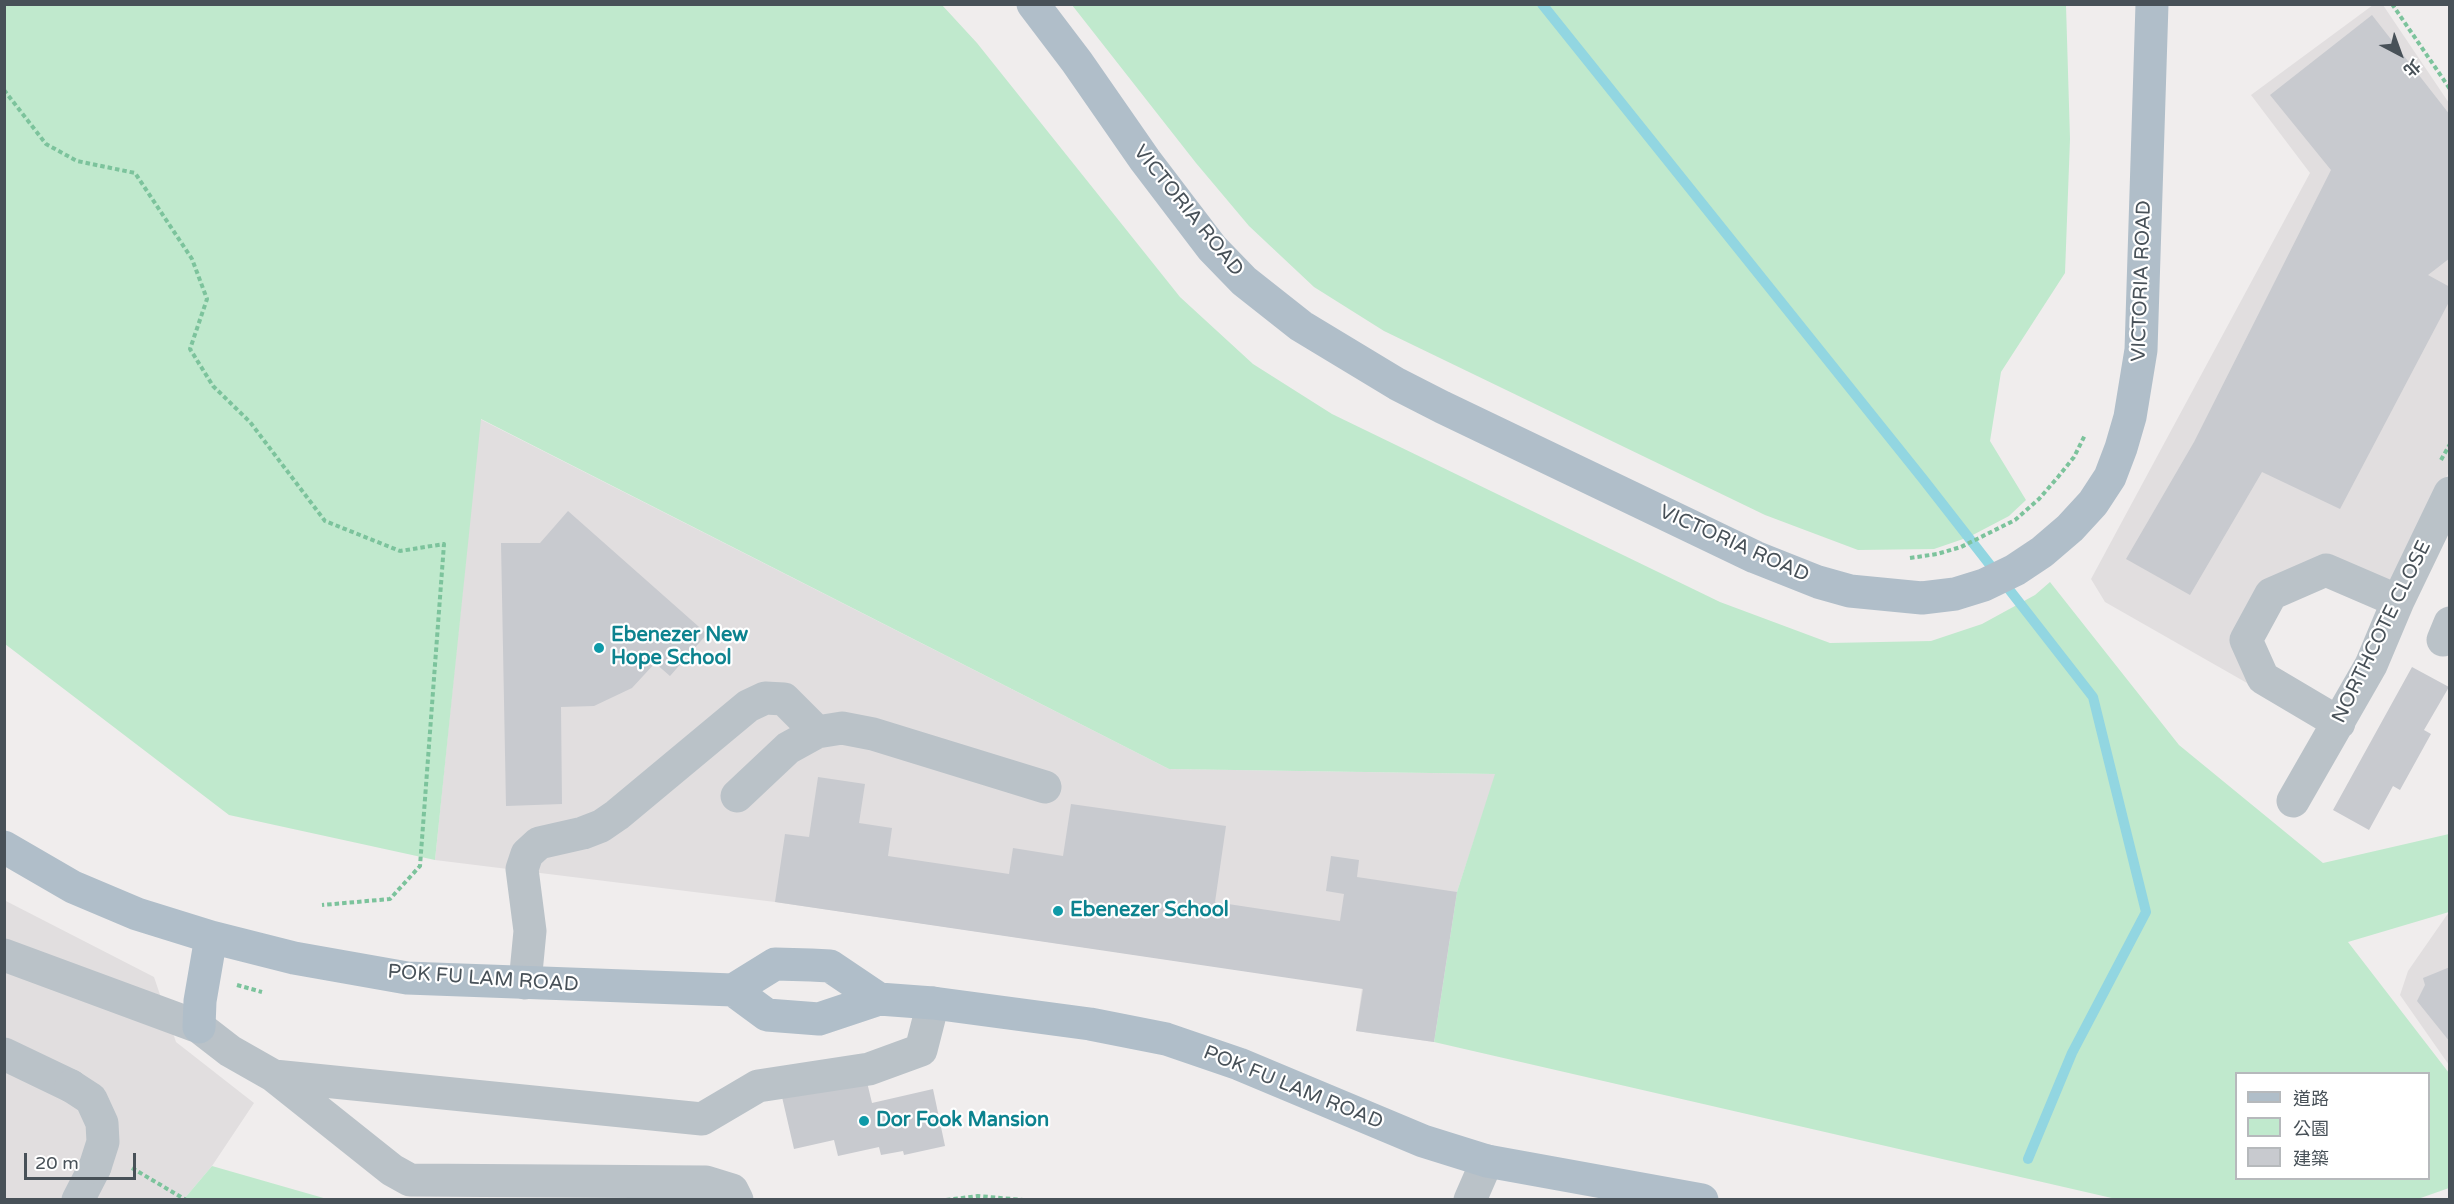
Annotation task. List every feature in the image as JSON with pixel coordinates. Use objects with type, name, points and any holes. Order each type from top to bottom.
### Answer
[{"type":"main road","name":"VICTORIA ROAD","points":[[1033,4],[1077,62],[1158,179],[1212,248],[1244,281],[1301,326],[1387,378],[1442,407],[1755,557],[1818,582],[1850,591],[1922,598],[1955,594],[1984,585],[2015,570],[2070,528],[2093,503],[2110,477],[2130,417],[2137,387],[2141,350],[2151,4]]},
{"type":"main road","name":"POK FU LAM ROAD","points":[[4,848],[73,887],[137,914],[211,937],[294,958],[407,978],[733,990],[775,964],[811,965],[830,966],[879,999]]},
{"type":"main road","points":[[199,1027],[200,1002],[211,937]]},
{"type":"main road","name":"POK FU LAM ROAD","points":[[733,990],[767,1015],[819,1018],[879,999],[933,1003],[1090,1024],[1166,1039],[1250,1068],[1424,1142],[1487,1161],[1702,1200]]},
{"type":"street","name":"NORTHCOTE CLOSE","points":[[2293,801],[2371,665],[2398,601],[2450,492]]},
{"type":"street","points":[[2339,723],[2264,678],[2246,640],[2271,594],[2326,570],[2398,601]]},
{"type":"street","points":[[525,983],[530,931],[522,869],[527,854],[539,843],[601,826],[748,706],[765,698],[784,699],[817,732]]},
{"type":"street","points":[[737,796],[788,748],[817,732],[842,728],[873,734],[1045,787]]},
{"type":"street","points":[[4,955],[199,1027],[230,1051],[274,1076],[392,1170],[410,1180],[706,1182],[732,1190],[737,1200]]},
{"type":"street","points":[[274,1076],[702,1119],[758,1086],[869,1070],[921,1050],[933,1003]]},
{"type":"street","points":[[4,1054],[71,1086],[91,1099],[102,1123],[103,1142],[95,1167],[78,1200]]},
{"type":"street","points":[[1470,1200],[1487,1161]]},
{"type":"path","points":[[2392,4],[2450,89]]},
{"type":"path","points":[[4,90],[46,144],[77,161],[135,173],[192,259],[207,299],[190,349],[213,386],[250,422],[325,520],[400,551],[444,544],[420,866],[390,899],[322,905]]},
{"type":"path","points":[[1901,559],[1937,554],[1988,536],[2015,520],[2039,499]]},
{"type":"path","points":[[946,1200],[978,1196],[1023,1200]]},
{"type":"shaded area","points":[[2373,5],[2383,5],[2449,103],[2449,472],[2388,591],[2322,563],[2254,595],[2254,687],[2105,602],[2091,579],[2310,173],[2251,95]]},
{"type":"shaded area","points":[[480,419],[1169,769],[1496,774],[1457,892],[1434,1042],[1356,1031],[1362,988],[775,902],[435,860]]},
{"type":"shaded area","points":[[4,900],[154,977],[176,1042],[254,1103],[212,1166],[184,1199],[5,1199]]},
{"type":"shaded area","points":[[2449,912],[2449,1065],[2400,995],[2408,971]]},
{"type":"green space","points":[[4,5],[942,5],[977,43],[1180,297],[1253,364],[1332,414],[1720,602],[1830,643],[1931,641],[1982,624],[2035,595],[2050,582],[2179,745],[2323,863],[2449,834],[2449,912],[2348,942],[2449,1073],[2449,1188],[2415,1200],[2116,1199],[1434,1042],[1457,892],[1495,774],[1169,769],[481,419],[435,860],[229,815],[5,644]]},
{"type":"green space","points":[[1072,5],[2066,5],[2070,139],[2065,273],[2001,372],[1990,441],[2026,500],[2009,516],[1969,537],[1934,549],[1858,550],[1765,515],[1384,331],[1314,287],[1249,226],[1196,163]]},
{"type":"green space","points":[[212,1166],[327,1199],[184,1199]]},
{"type":"building","points":[[2372,15],[2450,115],[2450,258],[2428,275],[2450,287],[2450,300],[2340,509],[2262,472],[2190,595],[2126,559],[2194,442],[2331,170],[2270,95]]},
{"type":"building","name":"Ebenezer New Hope School","points":[[568,511],[707,634],[670,676],[655,663],[632,688],[594,706],[561,707],[562,804],[506,806],[501,543],[540,543]]},
{"type":"building","points":[[2412,667],[2449,687],[2424,730],[2431,734],[2400,790],[2393,786],[2369,830],[2333,810]]},
{"type":"building","name":"Ebenezer School","points":[[818,777],[865,784],[859,823],[892,828],[888,856],[1009,874],[1013,848],[1063,856],[1071,804],[1226,826],[1215,902],[1340,921],[1344,894],[1326,891],[1331,856],[1359,860],[1357,877],[1457,892],[1434,1042],[1356,1031],[1363,989],[775,902],[785,834],[809,837]]},
{"type":"building","points":[[2450,967],[2450,1042],[2417,1001],[2425,985],[2423,978]]},
{"type":"building","name":"Dor Fook Mansion","points":[[866,1078],[872,1103],[933,1089],[945,1146],[904,1155],[903,1151],[881,1155],[879,1147],[838,1156],[834,1140],[794,1149],[782,1097]]},
{"type":"waterway","points":[[1542,4],[1923,479],[2093,697],[2146,912],[2072,1053],[2028,1159]]},
{"type":"place","name":"Ebenezer New Hope School","points":[[599,648]]},
{"type":"place","name":"Ebenezer School","points":[[1058,911]]},
{"type":"place","name":"Dor Fook Mansion","points":[[864,1121]]}]
